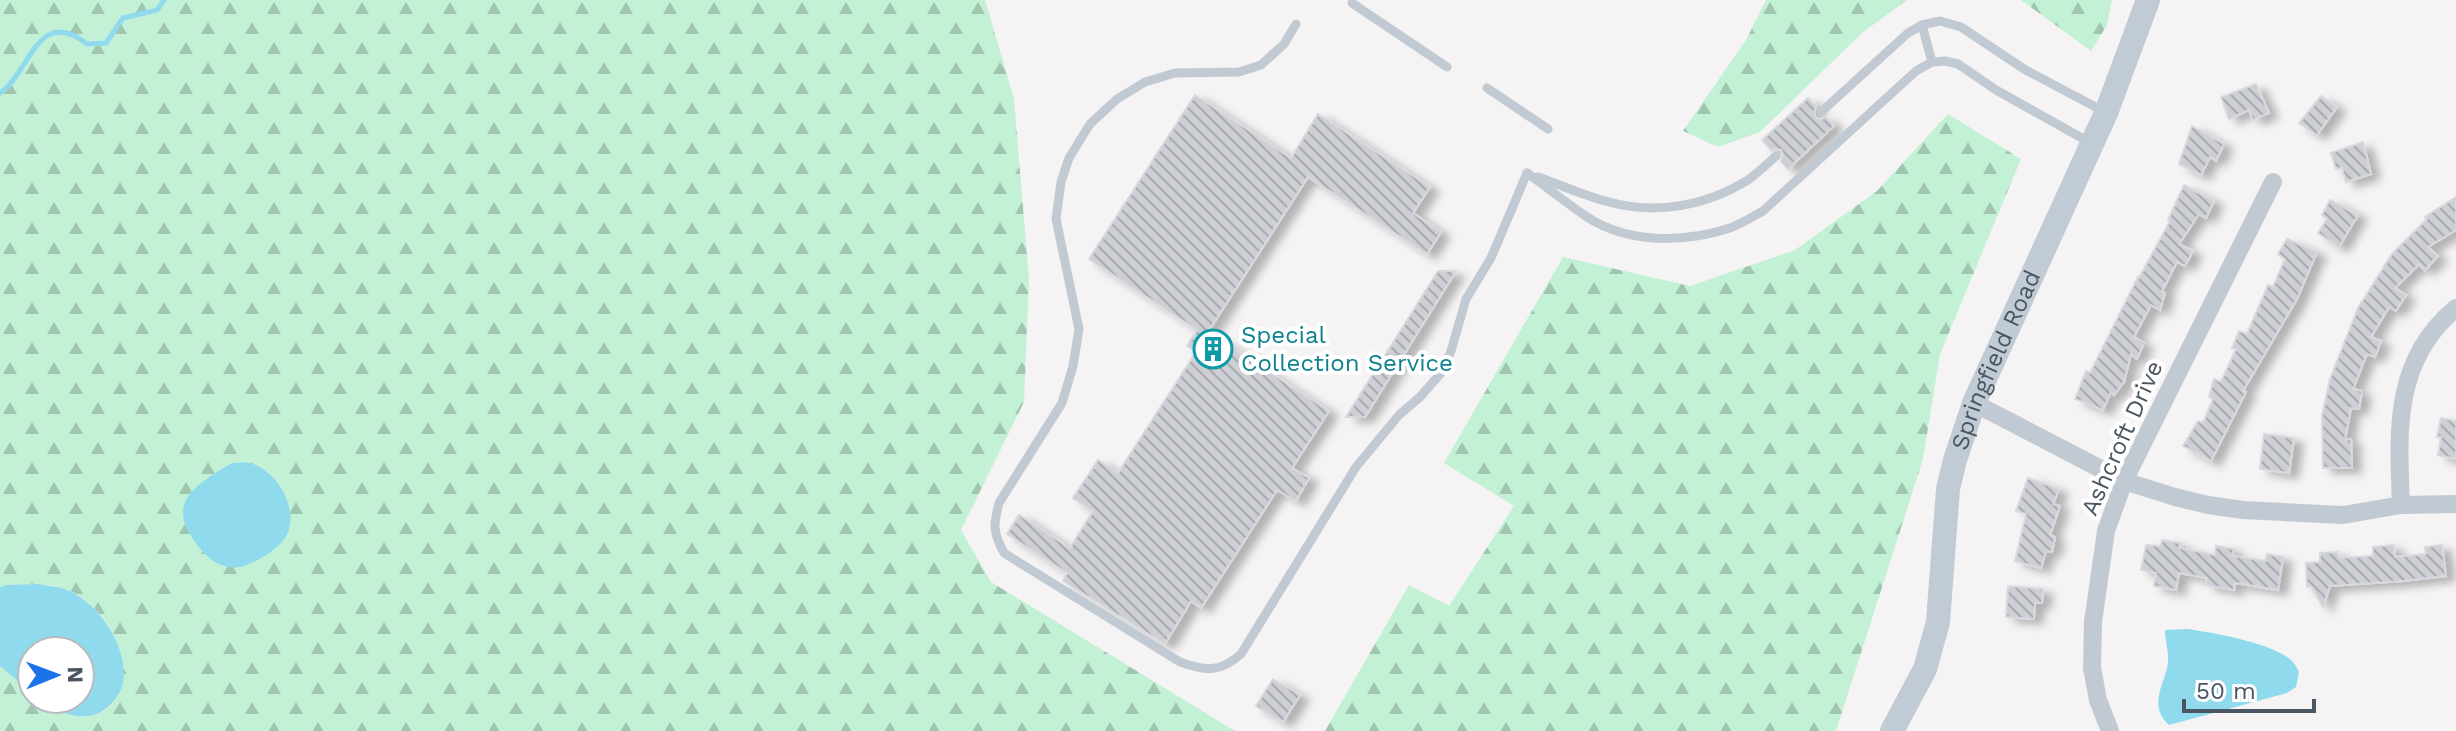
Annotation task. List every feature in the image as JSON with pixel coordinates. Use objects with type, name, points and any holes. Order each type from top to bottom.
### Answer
[{"type":"street","name":"Springfield Road","points":[[1892,731],[1925,669],[1936,634],[1942,593],[1948,489],[1974,403],[2106,113],[2148,0]]},
{"type":"street","name":"Ashcroft Drive","points":[[2110,731],[2098,700],[2092,668],[2093,622],[2106,531],[2124,481],[2273,182]]},
{"type":"street","points":[[2401,505],[2400,416],[2408,378],[2422,346],[2456,308]]},
{"type":"street","points":[[1974,403],[2124,481],[2175,497],[2243,510],[2343,515],[2401,505],[2456,504]]},
{"type":"lane","points":[[1352,3],[1447,67]]},
{"type":"lane","points":[[1821,112],[1908,33],[1922,25],[1940,21],[1961,27],[2024,69],[2106,113]]},
{"type":"lane","points":[[1296,24],[1284,44],[1261,65],[1239,72],[1175,73],[1145,82],[1117,99],[1090,124],[1069,158],[1061,182],[1056,219],[1079,329],[1073,366],[1062,403],[999,503],[994,522],[995,536],[1004,553],[1180,662],[1200,669],[1230,664],[1241,654],[1356,467],[1441,373],[1451,351],[1466,299],[1491,258],[1527,173]]},
{"type":"lane","points":[[1922,25],[1932,62]]},
{"type":"lane","points":[[1527,173],[1589,219],[1646,238],[1695,236],[1732,227],[1763,211],[1916,71],[1932,62],[1945,61],[1958,64],[1996,90],[2092,144]]},
{"type":"lane","points":[[1487,88],[1548,129]]},
{"type":"lane","points":[[1527,173],[1609,202],[1660,208],[1689,205],[1714,197],[1748,180],[1776,156]]},
{"type":"green space","points":[[0,0],[985,0],[1014,99],[1029,280],[1024,402],[961,530],[991,582],[1235,731],[0,731],[0,666],[16,680],[16,715],[96,715],[96,710],[104,711],[119,695],[123,677],[118,645],[101,615],[89,603],[76,594],[53,586],[0,587]]},
{"type":"green space","points":[[1766,0],[1907,0],[1862,33],[1760,132],[1718,147],[1683,131],[1746,40]]},
{"type":"green space","points":[[2021,0],[2112,0],[2107,25],[2091,51]]},
{"type":"green space","points":[[1948,114],[2021,159],[1940,354],[1923,459],[1836,731],[1325,731],[1409,585],[1449,606],[1514,506],[1444,463],[1563,257],[1690,286],[1795,250],[1877,191]]},
{"type":"water","points":[[232,463],[250,463],[268,473],[282,490],[290,511],[285,538],[268,554],[240,567],[222,565],[206,555],[193,539],[183,512],[192,491]]},
{"type":"water","points":[[40,584],[65,589],[88,603],[107,624],[120,650],[124,676],[118,695],[103,711],[96,714],[96,635],[16,635],[16,680],[0,666],[0,587]]},
{"type":"water","points":[[2188,629],[2243,640],[2283,655],[2293,662],[2299,672],[2296,687],[2287,693],[2169,725],[2159,710],[2158,702],[2168,663],[2165,630]]},
{"type":"building","points":[[2256,84],[2269,113],[2253,120],[2249,110],[2229,119],[2221,97]]},
{"type":"building","name":"Special Collection Service","points":[[1195,95],[1291,158],[1318,114],[1430,187],[1413,213],[1441,232],[1427,254],[1308,177],[1208,332],[1329,411],[1292,468],[1309,478],[1296,501],[1277,490],[1201,608],[1191,601],[1165,644],[1063,581],[1067,573],[1007,534],[1019,515],[1070,548],[1093,511],[1073,498],[1098,460],[1118,473],[1196,352],[1187,346],[1197,330],[1089,259]]},
{"type":"building","points":[[2321,96],[2337,107],[2317,135],[2299,123]]},
{"type":"building","points":[[1808,98],[1816,106],[1816,118],[1826,117],[1834,126],[1788,169],[1781,161],[1781,150],[1771,150],[1762,140]]},
{"type":"building","points":[[2192,126],[2224,144],[2216,161],[2210,157],[2201,175],[2179,164]]},
{"type":"building","points":[[2363,142],[2371,174],[2346,182],[2342,168],[2336,169],[2331,153]]},
{"type":"building","points":[[2184,185],[2214,201],[2206,218],[2199,214],[2179,244],[2193,251],[2185,266],[2177,262],[2162,291],[2165,293],[2160,310],[2151,305],[2134,337],[2144,343],[2137,359],[2131,354],[2124,382],[2114,395],[2111,392],[2103,410],[2075,399],[2086,371],[2090,373],[2170,221]]},
{"type":"building","points":[[2456,197],[2456,230],[2428,247],[2438,256],[2425,270],[2419,264],[2395,288],[2406,295],[2396,311],[2389,307],[2371,337],[2381,341],[2375,357],[2367,354],[2353,389],[2362,391],[2359,409],[2351,408],[2345,440],[2351,439],[2352,468],[2323,468],[2322,416],[2330,379],[2358,308],[2392,254],[2427,219],[2425,217]]},
{"type":"building","points":[[2330,200],[2358,215],[2339,247],[2318,233],[2327,219],[2322,215]]},
{"type":"building","points":[[2287,239],[2317,252],[2297,299],[2243,391],[2246,392],[2211,461],[2183,446],[2198,421],[2203,423],[2213,399],[2209,397],[2214,379],[2221,382],[2236,349],[2232,348],[2239,331],[2247,334],[2268,285],[2273,287],[2285,259],[2278,254]]},
{"type":"building","points":[[1438,271],[1456,271],[1365,417],[1346,417]]},
{"type":"building","points":[[2441,418],[2456,421],[2456,459],[2438,455],[2441,437],[2437,437]]},
{"type":"building","points":[[2264,434],[2294,438],[2289,473],[2260,469]]},
{"type":"building","points":[[2028,478],[2059,489],[2053,504],[2060,506],[2050,535],[2055,537],[2052,552],[2046,551],[2041,568],[2015,561],[2026,514],[2016,511]]},
{"type":"building","points":[[2162,540],[2180,543],[2179,548],[2215,555],[2216,546],[2234,549],[2232,556],[2266,561],[2267,554],[2283,557],[2278,590],[2235,583],[2234,590],[2206,585],[2207,578],[2179,573],[2176,590],[2154,586],[2156,573],[2141,570],[2146,545],[2161,546]]},
{"type":"building","points":[[2394,545],[2395,557],[2426,554],[2425,547],[2442,545],[2446,576],[2330,586],[2323,607],[2311,586],[2307,587],[2306,563],[2320,562],[2320,553],[2338,552],[2339,558],[2373,556],[2373,547]]},
{"type":"building","points":[[2008,586],[2043,589],[2042,603],[2035,603],[2034,619],[2006,617]]},
{"type":"building","points":[[1273,679],[1300,695],[1283,722],[1256,706]]},
{"type":"waterway","points":[[0,93],[46,37],[57,32],[70,34],[87,44],[106,43],[123,18],[157,10],[164,0]]},
{"type":"place","name":"Special Collection Service","points":[[1213,349]]}]
